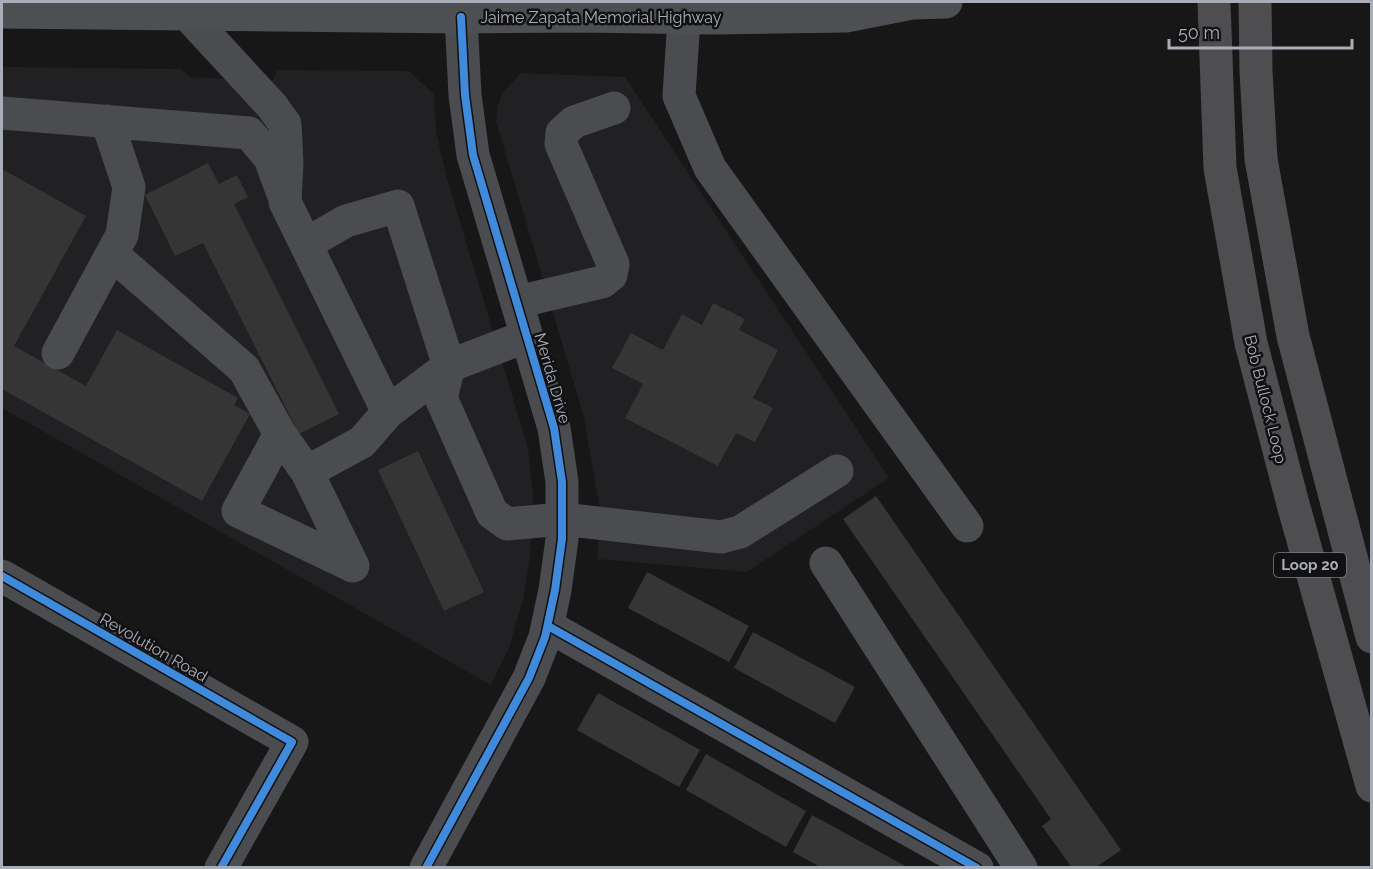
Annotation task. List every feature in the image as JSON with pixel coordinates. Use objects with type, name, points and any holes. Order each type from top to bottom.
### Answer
[{"type":"highway","name":"Bob Bullock Loop","points":[[1214,2],[1220,168],[1251,343],[1371,786]]},
{"type":"highway","name":"Loop 20","points":[[1255,2],[1261,159],[1293,336],[1371,637]]},
{"type":"main road","name":"Jaime Zapata Memorial Highway","points":[[2,12],[187,8],[367,9],[461,17],[580,9],[684,18],[843,9],[913,2],[946,2]]},
{"type":"street","points":[[187,8],[285,124],[287,163],[285,202]]},
{"type":"street","name":"Merida Drive","points":[[426,867],[529,678],[548,626],[562,539],[562,482],[554,428],[473,155],[465,95],[461,17]]},
{"type":"street","points":[[684,18],[680,96],[710,168],[967,526]]},
{"type":"street","points":[[517,302],[602,282],[610,275],[613,264],[561,144],[562,133],[574,122],[615,108]]},
{"type":"street","points":[[2,113],[249,132],[270,158],[285,202],[388,412]]},
{"type":"street","points":[[58,352],[122,235],[129,187],[106,122]]},
{"type":"street","points":[[306,244],[346,221],[398,206],[449,366],[441,398],[492,513],[507,524],[562,519],[721,537],[740,532],[837,471]]},
{"type":"street","points":[[112,254],[244,369],[280,434],[307,472],[353,566],[238,512],[280,434]]},
{"type":"street","points":[[307,472],[362,442],[388,412],[449,366],[527,336]]},
{"type":"street","points":[[826,563],[1021,867]]},
{"type":"street","name":"Revolution Road","points":[[2,576],[292,742],[221,867]]},
{"type":"street","points":[[548,626],[976,867]]},
{"type":"shaded area","points":[[2,67],[181,69],[191,77],[272,81],[278,70],[409,71],[434,94],[436,131],[446,175],[528,448],[533,496],[530,556],[523,600],[509,648],[491,685],[2,408]]},
{"type":"shaded area","points":[[521,73],[625,77],[889,478],[747,572],[597,559],[600,510],[584,417],[496,121],[502,94]]},
{"type":"building","points":[[208,163],[219,184],[237,175],[248,197],[234,204],[339,414],[299,434],[203,243],[175,256],[145,195]]},
{"type":"building","points":[[2,169],[86,216],[14,346],[86,386],[117,330],[238,398],[234,405],[250,414],[202,501],[2,389]]},
{"type":"building","points":[[713,303],[745,319],[739,330],[778,350],[753,398],[773,408],[755,442],[736,433],[718,466],[625,418],[643,384],[612,368],[631,333],[663,350],[682,314],[702,325]]},
{"type":"building","points":[[418,451],[484,592],[444,611],[378,470]]},
{"type":"building","points":[[876,496],[1121,850],[1095,868],[1072,868],[1042,826],[1051,819],[843,519]]},
{"type":"building","points":[[647,572],[749,626],[729,662],[628,608]]},
{"type":"building","points":[[753,632],[855,687],[835,723],[734,668]]},
{"type":"building","points":[[598,693],[700,750],[679,787],[577,730]]},
{"type":"building","points":[[706,754],[806,811],[786,847],[686,790]]},
{"type":"building","points":[[812,815],[909,868],[822,868],[793,852]]},
{"type":"cycle path","points":[[426,868],[529,678],[545,637],[555,590],[562,539],[562,482],[554,428],[473,155],[465,95],[461,17]]},
{"type":"cycle path","points":[[2,576],[292,742],[221,868]]},
{"type":"cycle path","points":[[548,626],[977,868]]}]
